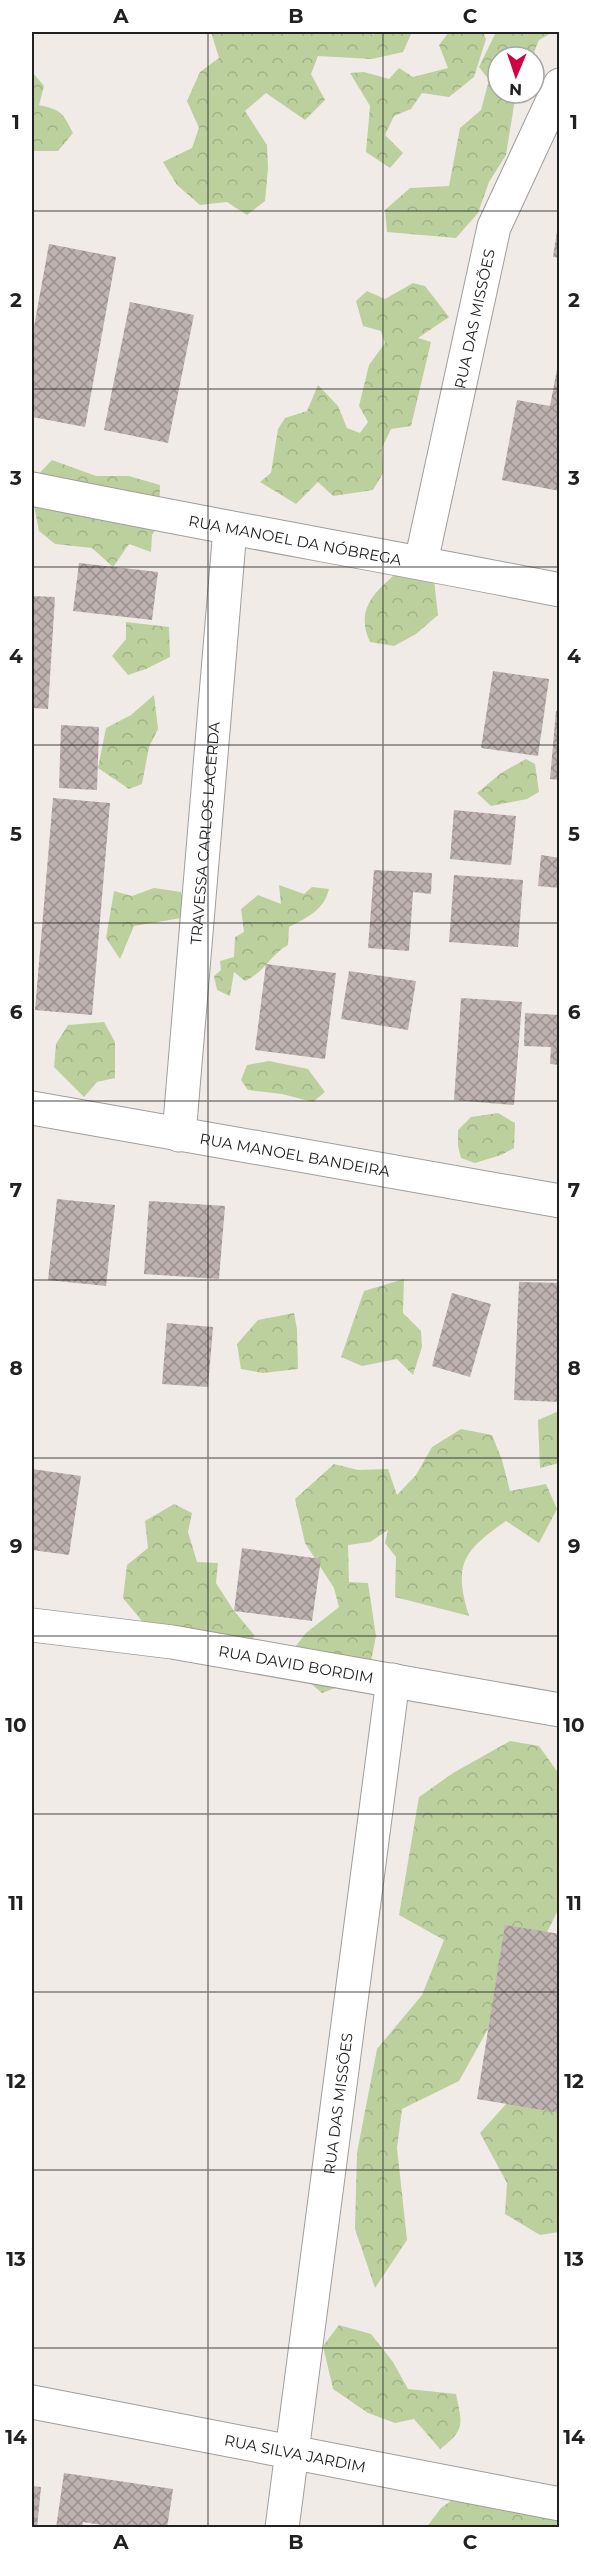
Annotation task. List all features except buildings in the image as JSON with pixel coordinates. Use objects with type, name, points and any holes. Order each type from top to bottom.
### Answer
[{"type":"street","name":"RUA DAS MISSÕES","points":[[421,562],[494,227],[560,85]]},
{"type":"street","name":"RUA MANOEL DA NÓBREGA","points":[[32,489],[230,529],[421,562],[560,590]]},
{"type":"street","name":"TRAVESSA CARLOS LACERDA","points":[[179,1136],[230,529]]},
{"type":"street","name":"RUA MANOEL BANDEIRA","points":[[32,1108],[179,1136],[560,1201]]},
{"type":"street","name":"RUA DAVID BORDIM","points":[[32,1624],[172,1642],[560,1710]]},
{"type":"street","name":"RUA DAS MISSÕES","points":[[282,2528],[393,1680]]},
{"type":"street","name":"RUA SILVA JARDIM","points":[[32,2402],[292,2450],[560,2504]]},
{"type":"green space","points":[[211,32],[369,32],[373,35],[376,32],[412,32],[403,52],[372,59],[318,56],[311,74],[325,100],[305,120],[266,93],[245,111],[267,145],[268,168],[265,201],[247,215],[227,202],[200,205],[177,185],[163,162],[192,148],[199,128],[187,101],[200,72],[219,58]]},
{"type":"green space","points":[[449,32],[483,32],[486,39],[474,77],[449,97],[422,93],[411,109],[394,116],[385,135],[403,153],[390,168],[366,152],[370,106],[350,73],[364,72],[389,79],[399,68],[413,77],[448,68],[439,45]]},
{"type":"green space","points":[[496,32],[553,32],[539,40],[537,45],[490,45]]},
{"type":"green space","points":[[486,53],[486,76],[479,67]]},
{"type":"green space","points":[[34,74],[44,86],[39,105],[61,113],[73,133],[58,151],[32,151],[32,75]]},
{"type":"green space","points":[[486,91],[486,105],[514,105],[506,155],[489,182],[478,213],[456,238],[387,232],[385,210],[410,188],[449,186],[460,128],[481,110]]},
{"type":"green space","points":[[413,283],[425,286],[449,317],[418,338],[431,342],[411,426],[391,429],[382,448],[383,473],[373,490],[333,496],[318,482],[296,504],[260,482],[271,473],[278,429],[285,418],[307,411],[318,385],[338,406],[347,428],[360,433],[368,422],[359,406],[369,365],[385,343],[381,331],[363,326],[356,301],[367,291],[385,299]]},
{"type":"green space","points":[[52,460],[96,476],[129,476],[160,485],[159,524],[152,535],[151,552],[129,544],[113,567],[92,548],[55,544],[39,531],[32,495],[32,481]]},
{"type":"green space","points":[[398,572],[434,580],[438,615],[416,634],[394,646],[370,642],[365,620],[369,602]]},
{"type":"green space","points":[[126,622],[169,627],[170,657],[128,675],[112,656],[126,639]]},
{"type":"green space","points":[[154,695],[158,729],[149,747],[142,784],[129,789],[98,768],[106,728],[131,715]]},
{"type":"green space","points":[[526,759],[535,764],[539,792],[527,799],[491,806],[477,793],[501,773]]},
{"type":"green space","points":[[279,885],[304,894],[312,887],[329,889],[319,908],[289,927],[288,945],[257,973],[245,981],[234,972],[230,996],[217,990],[214,976],[221,970],[220,961],[234,957],[235,937],[244,932],[241,909],[258,895],[281,904]]},
{"type":"green space","points":[[154,888],[181,892],[187,917],[134,926],[120,959],[106,938],[114,891],[132,896]]},
{"type":"green space","points":[[104,1022],[115,1042],[115,1078],[97,1082],[84,1097],[54,1067],[56,1044],[68,1025]]},
{"type":"green space","points":[[269,1061],[308,1069],[325,1092],[313,1102],[282,1094],[248,1090],[241,1080],[247,1065]]},
{"type":"green space","points":[[498,1113],[515,1123],[514,1148],[501,1155],[475,1163],[461,1158],[458,1130],[471,1117]]},
{"type":"green space","points":[[404,1279],[403,1313],[421,1331],[422,1347],[413,1375],[397,1359],[362,1366],[341,1357],[364,1291]]},
{"type":"green space","points":[[294,1313],[297,1329],[298,1369],[263,1373],[241,1369],[237,1344],[258,1320]]},
{"type":"green space","points":[[559,1411],[559,1463],[540,1468],[538,1420]]},
{"type":"green space","points":[[461,1429],[492,1435],[502,1460],[510,1491],[546,1484],[557,1509],[539,1543],[506,1521],[471,1551],[462,1571],[464,1598],[469,1616],[395,1597],[396,1557],[385,1543],[388,1530],[370,1542],[348,1545],[349,1582],[368,1583],[376,1636],[368,1676],[322,1693],[284,1661],[306,1633],[339,1607],[334,1588],[305,1543],[295,1499],[334,1464],[358,1470],[388,1469],[397,1495],[416,1475],[432,1447]]},
{"type":"green space","points":[[174,1504],[192,1513],[188,1532],[197,1562],[218,1563],[216,1583],[234,1611],[255,1636],[237,1653],[172,1642],[142,1621],[123,1598],[127,1565],[148,1548],[145,1521]]},
{"type":"green space","points":[[510,1741],[539,1746],[559,1774],[559,1908],[521,1985],[488,2029],[459,2081],[402,2109],[397,2148],[407,2240],[375,2288],[355,2229],[357,2153],[377,2049],[422,1995],[444,1940],[399,1915],[419,1797],[453,1773]]},
{"type":"green space","points":[[538,2094],[559,2106],[559,2232],[540,2235],[505,2214],[507,2183],[480,2133],[506,2104]]},
{"type":"green space","points":[[339,2325],[371,2334],[393,2362],[408,2389],[456,2394],[460,2425],[454,2436],[440,2449],[414,2419],[395,2423],[368,2413],[333,2389],[323,2346]]},
{"type":"green space","points":[[456,2497],[559,2510],[559,2527],[426,2528],[441,2508]]}]
